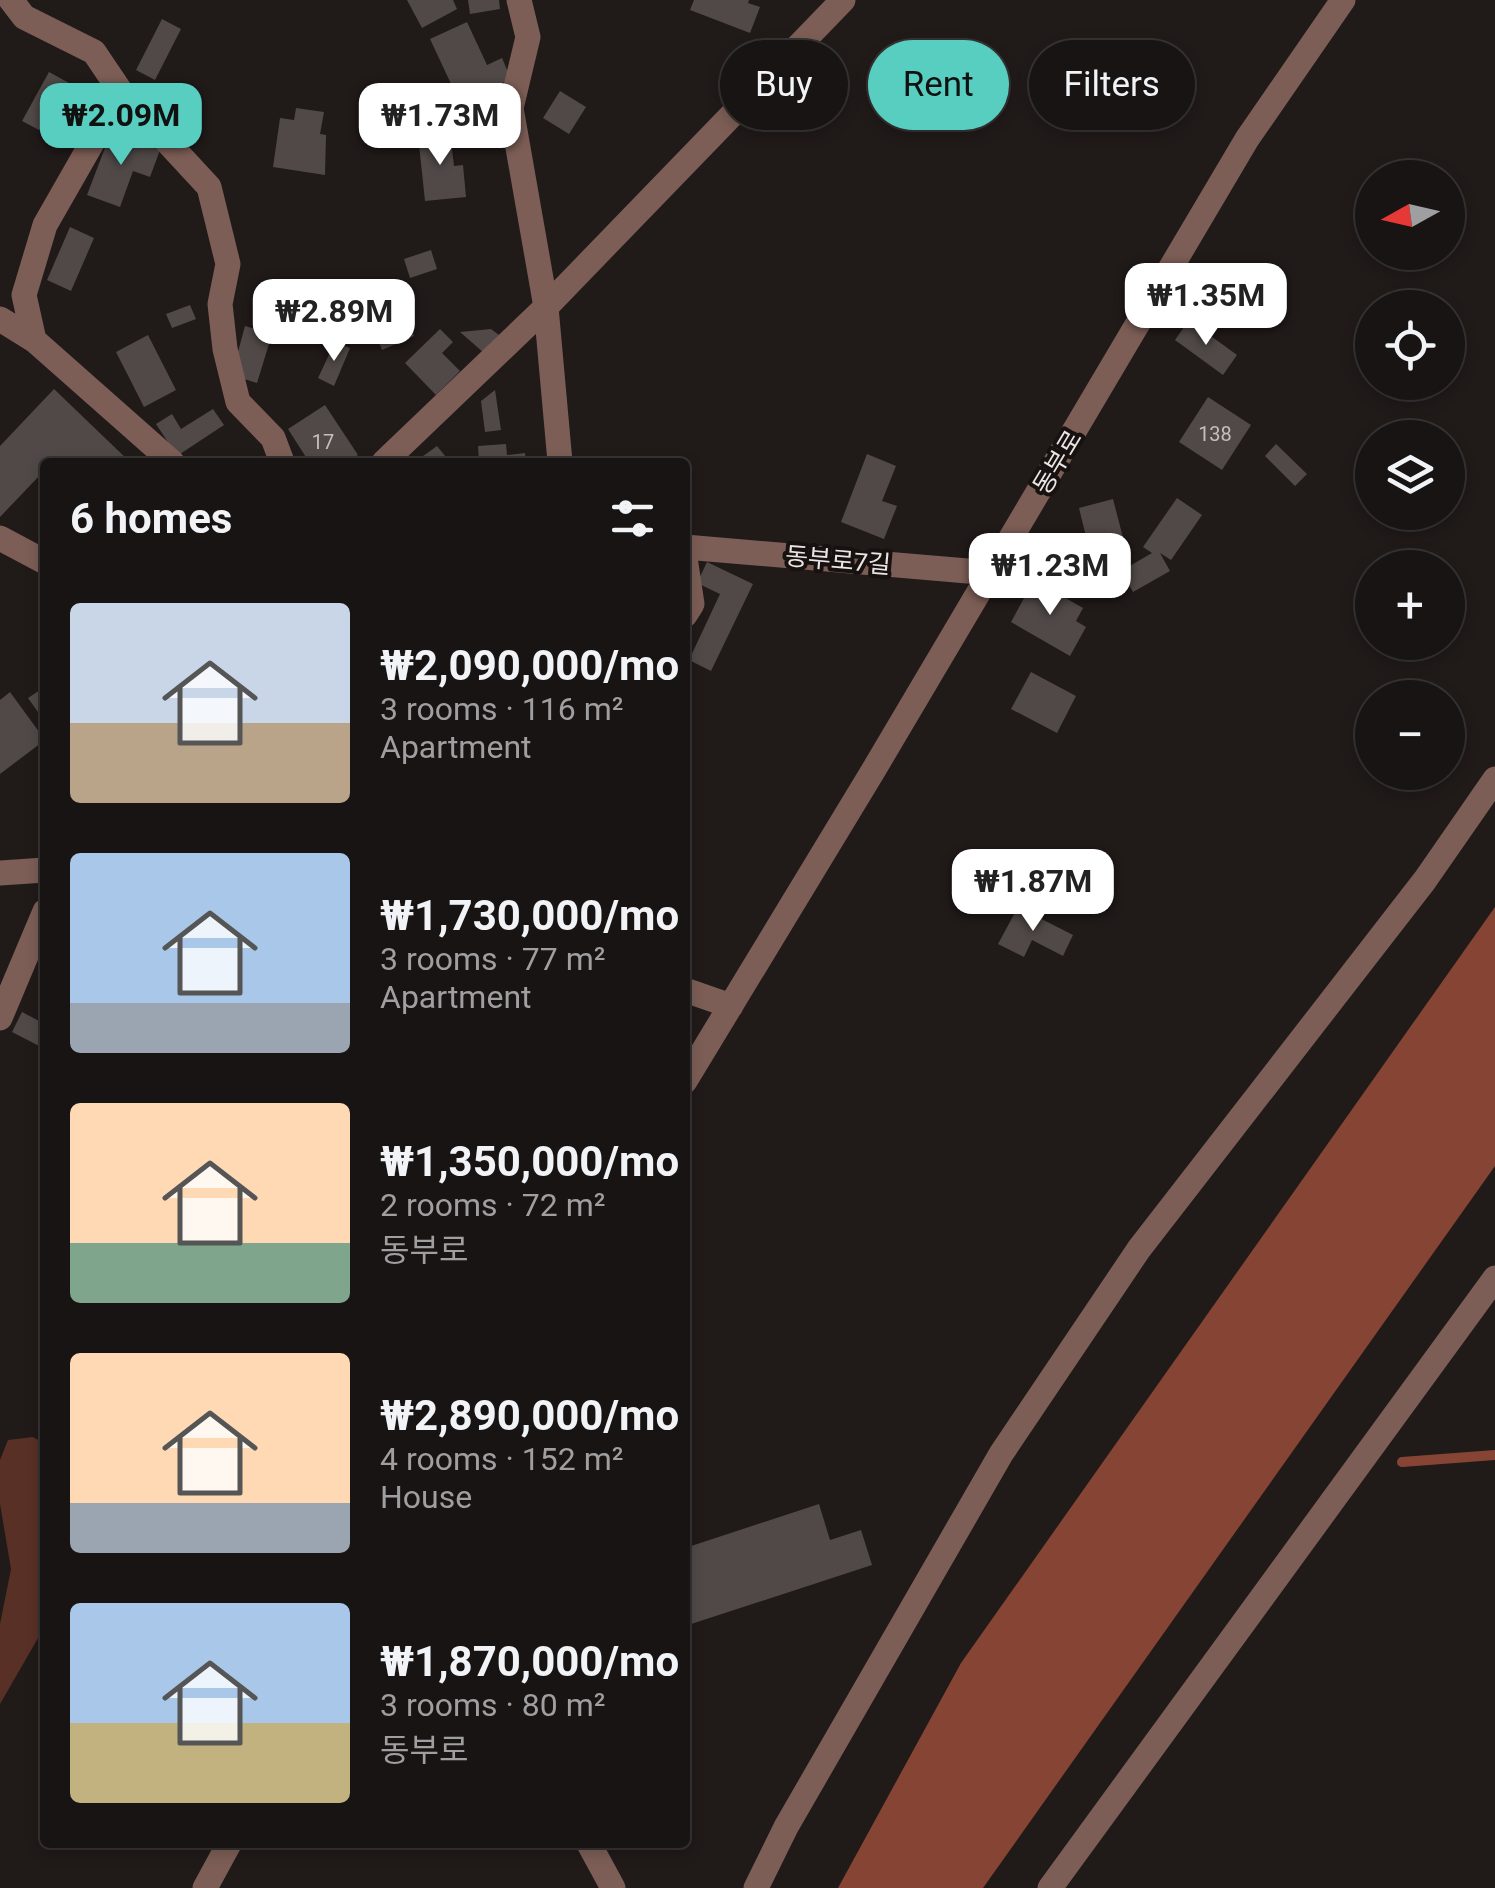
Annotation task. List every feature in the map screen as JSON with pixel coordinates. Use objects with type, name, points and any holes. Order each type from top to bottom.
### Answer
[{"type":"street","points":[[11,0],[24,17],[94,52],[121,92],[209,186],[228,264],[220,304],[225,349],[238,402],[273,438],[280,458]]},
{"type":"street","points":[[518,0],[528,37],[512,108],[546,307],[560,458]]},
{"type":"street","points":[[388,458],[546,307],[843,0]]},
{"type":"street","name":"동부로","points":[[690,1073],[1247,140],[1343,0]]},
{"type":"street","points":[[34,340],[24,295],[44,225],[121,92]]},
{"type":"street","points":[[0,319],[34,340],[167,458]]},
{"type":"street","points":[[0,538],[40,559]]},
{"type":"street","name":"동부로7길","points":[[690,546],[991,573]]},
{"type":"street","points":[[756,1888],[786,1827],[1002,1454],[1139,1250],[1424,880],[1495,779]]},
{"type":"street","points":[[0,873],[40,870]]},
{"type":"street","points":[[0,1018],[40,924]]},
{"type":"street","points":[[690,992],[731,1006]]},
{"type":"street","points":[[1050,1888],[1495,1278]]},
{"type":"street","points":[[205,1888],[227,1848]]},
{"type":"street","points":[[591,1848],[613,1888]]},
{"type":"shaded area","points":[[1495,907],[1495,1166],[983,1888],[838,1888],[961,1663]]},
{"type":"shaded area","points":[[33,1437],[40,1441],[40,1635],[0,1704],[0,1624],[11,1569],[0,1504],[0,1460],[8,1440]]},
{"type":"building","points":[[407,0],[453,0],[457,9],[422,28]]},
{"type":"building","points":[[468,0],[499,0],[500,9],[470,14]]},
{"type":"building","points":[[694,0],[749,0],[748,3],[760,7],[750,33],[690,10]]},
{"type":"building","points":[[162,19],[181,29],[155,80],[136,70]]},
{"type":"building","points":[[467,22],[487,65],[502,58],[511,79],[460,103],[430,39]]},
{"type":"building","points":[[49,72],[80,89],[54,138],[22,121]]},
{"type":"building","points":[[560,91],[586,107],[569,134],[543,118]]},
{"type":"building","points":[[296,108],[324,112],[320,134],[326,135],[325,175],[273,167],[280,118],[294,120]]},
{"type":"building","points":[[111,132],[160,150],[150,177],[133,171],[120,207],[87,195]]},
{"type":"building","points":[[450,132],[454,166],[463,165],[466,197],[425,201],[418,135]]},
{"type":"building","points":[[70,227],[94,238],[71,291],[47,280]]},
{"type":"building","points":[[431,250],[437,269],[410,278],[404,259]]},
{"type":"building","points":[[404,282],[414,307],[405,312],[414,336],[382,350],[362,300]]},
{"type":"building","points":[[190,305],[196,319],[172,328],[166,314]]},
{"type":"building","points":[[1189,320],[1237,355],[1223,375],[1175,340]]},
{"type":"building","points":[[245,326],[272,334],[257,383],[241,378],[236,359]]},
{"type":"building","points":[[440,329],[453,342],[442,353],[460,371],[436,395],[405,363]]},
{"type":"building","points":[[491,329],[499,335],[484,353],[460,332]]},
{"type":"building","points":[[148,335],[176,390],[144,407],[116,352]]},
{"type":"building","points":[[335,342],[350,348],[334,386],[318,378]]},
{"type":"building","points":[[54,389],[126,458],[40,458],[40,475],[0,517],[0,446]]},
{"type":"building","points":[[495,390],[501,430],[485,432],[481,401]]},
{"type":"building","points":[[1208,397],[1251,425],[1222,470],[1179,442]]},
{"type":"building","points":[[325,405],[358,455],[306,458],[288,429]]},
{"type":"building","points":[[213,409],[224,425],[177,456],[156,424],[172,414],[181,429]]},
{"type":"building","points":[[506,444],[507,455],[525,453],[526,458],[479,458],[478,446]]},
{"type":"building","points":[[1276,444],[1307,474],[1295,486],[1265,456]]},
{"type":"building","points":[[437,446],[447,458],[420,458]]},
{"type":"building","points":[[867,454],[896,466],[882,501],[897,506],[884,539],[841,522]]},
{"type":"building","points":[[1177,498],[1202,515],[1171,560],[1160,553],[1170,571],[1133,592],[1121,571],[1152,553],[1143,547]]},
{"type":"building","points":[[1113,499],[1127,553],[1092,561],[1079,508]]},
{"type":"building","points":[[1054,547],[1078,559],[1072,571],[1048,559]]},
{"type":"building","points":[[707,562],[753,584],[711,671],[690,658],[720,594],[697,583]]},
{"type":"building","points":[[1034,580],[1083,608],[1076,621],[1086,627],[1070,656],[1011,622]]},
{"type":"building","points":[[1031,672],[1076,696],[1057,733],[1011,709]]},
{"type":"building","points":[[40,690],[40,715],[28,698]]},
{"type":"building","points":[[10,692],[40,733],[40,744],[0,774],[0,700]]},
{"type":"building","points":[[1018,907],[1073,935],[1063,956],[1032,940],[1024,957],[998,944]]},
{"type":"building","points":[[22,1012],[40,1021],[40,1046],[12,1032]]},
{"type":"building","points":[[819,1504],[830,1540],[861,1530],[872,1565],[690,1624],[690,1546]]},
{"type":"waterway","points":[[1402,1462],[1495,1455]]}]
